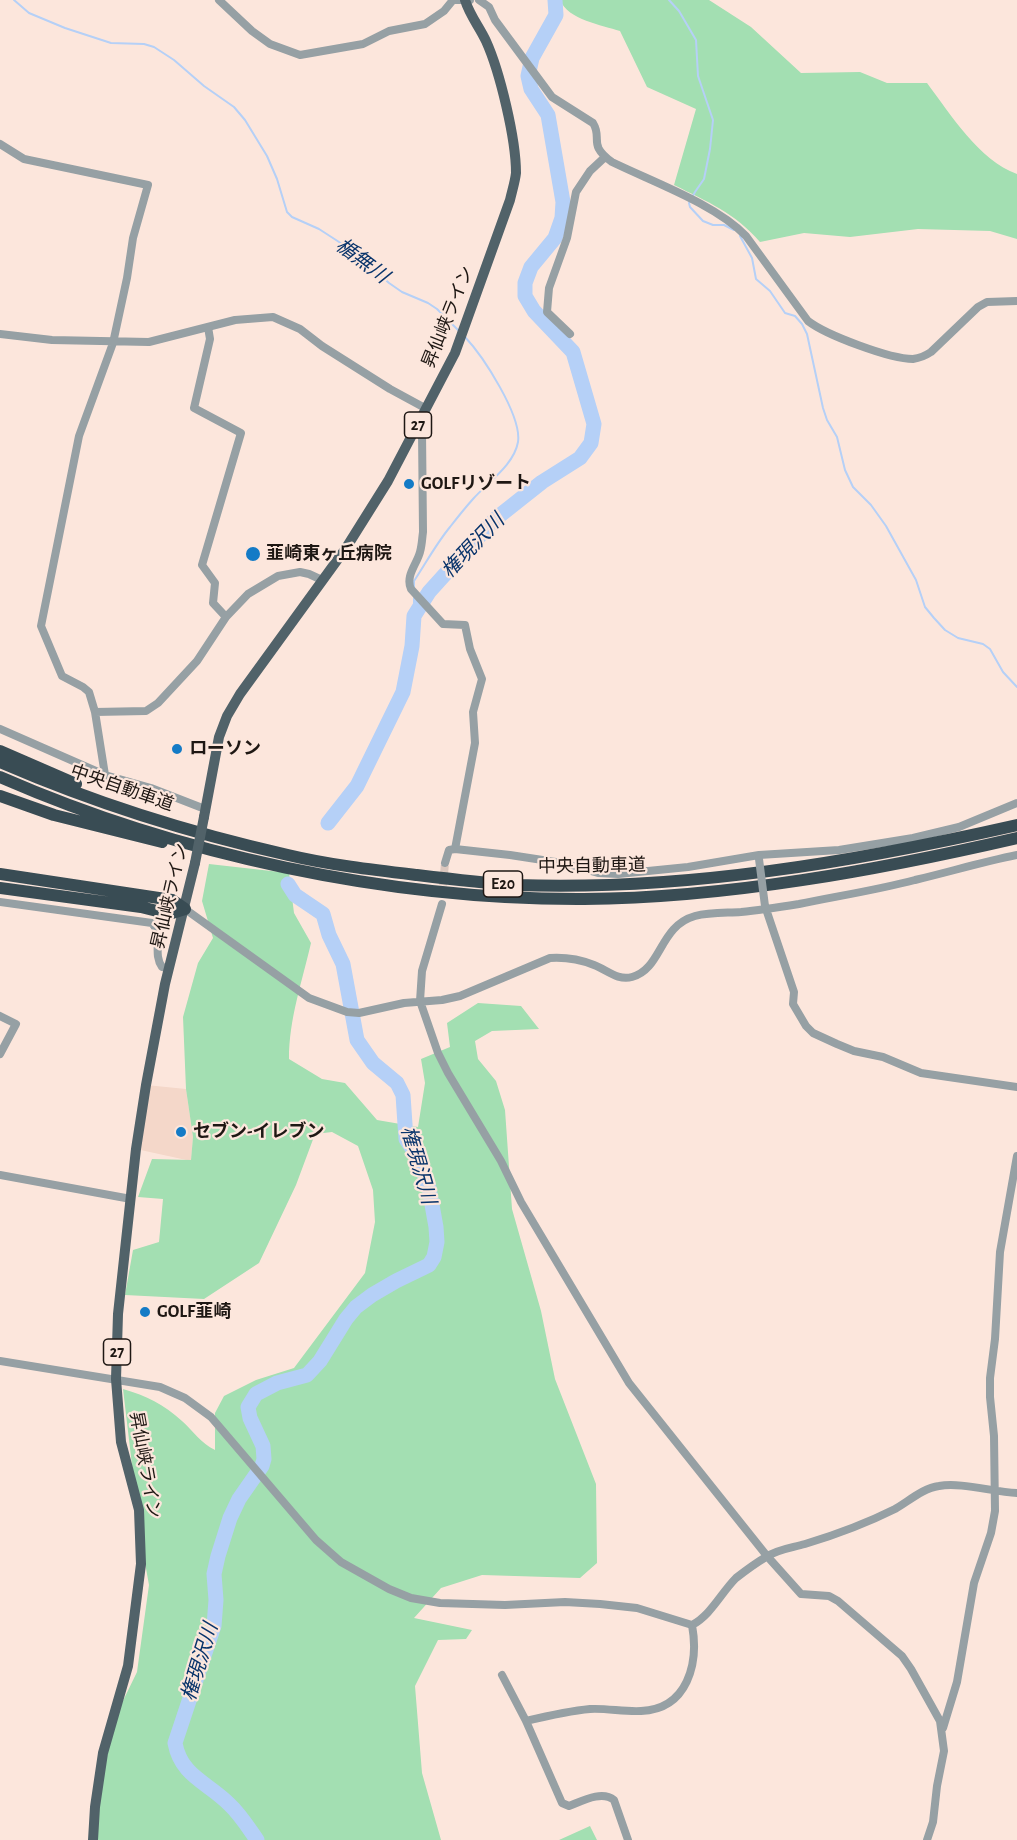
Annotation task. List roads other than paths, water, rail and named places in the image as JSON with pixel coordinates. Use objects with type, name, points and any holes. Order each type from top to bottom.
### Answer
[{"type":"highway","points":[[0,751],[155,819]]},
{"type":"highway","name":"中央自動車道","points":[[0,762],[69,790],[186,829],[300,858],[408,874],[515,885],[663,882],[774,870],[857,858],[1017,825]]},
{"type":"highway","name":"中央自動車道","points":[[0,777],[64,803],[228,854],[297,869],[398,886],[515,898],[586,899],[733,888],[889,865],[1017,838]]},
{"type":"highway","points":[[0,796],[54,815],[150,840],[228,854]]},
{"type":"highway","points":[[0,875],[172,900],[185,909]]},
{"type":"highway","points":[[0,889],[141,907],[169,914],[185,909]]},
{"type":"main road","name":"昇仙峡ライン","points":[[91,1839],[103,1753],[128,1666],[141,1564],[138,1510],[121,1442],[116,1379],[118,1314],[146,1085],[169,968],[195,863],[219,737],[227,716],[240,694],[368,515],[417,426],[458,343],[510,200],[516,175],[511,130],[486,40],[469,14],[465,0]]},
{"type":"street","points":[[219,0],[252,31],[270,44],[300,56],[363,44],[389,31],[425,24],[444,11],[453,0],[470,0]]},
{"type":"street","points":[[478,0],[489,7],[495,20],[552,97],[593,123],[596,127],[598,148],[604,157],[731,222],[746,236],[808,321],[818,329],[834,337],[912,359],[921,357],[935,348],[978,307],[987,302],[1017,301]]},
{"type":"street","points":[[0,144],[24,159],[148,185],[133,238],[113,343],[79,436],[41,626],[63,676],[89,693],[95,712],[105,775]]},
{"type":"street","points":[[570,334],[547,312],[549,288],[567,238],[576,192],[590,171],[604,157]]},
{"type":"street","points":[[0,334],[52,340],[148,342],[235,320],[273,317],[300,329],[361,370],[425,408]]},
{"type":"street","points":[[208,327],[210,339],[194,408],[241,433],[202,565],[215,583],[213,603],[226,617]]},
{"type":"street","points":[[417,426],[422,431],[423,532],[422,548],[410,574],[409,583],[411,589],[443,624],[465,625],[470,649],[482,679],[473,712],[475,742],[455,849]]},
{"type":"street","points":[[95,712],[146,711],[152,707],[196,661],[226,617],[248,594],[278,576],[300,572],[322,580]]},
{"type":"street","points":[[0,729],[105,775],[151,788],[204,813]]},
{"type":"street","points":[[445,863],[449,850],[455,849],[562,863],[598,873],[618,874],[688,867],[759,857],[839,850],[913,838],[959,827],[1017,803]]},
{"type":"street","points":[[185,909],[309,998],[347,1012],[359,1013],[460,996],[556,957],[578,960],[619,978],[630,977],[642,973],[650,965],[668,934],[681,922],[702,915],[766,908],[875,890],[980,862],[1017,855]]},
{"type":"street","points":[[759,857],[766,908],[794,992],[793,1004],[813,1033],[854,1051],[883,1057],[921,1073],[1017,1087]]},
{"type":"street","points":[[0,902],[152,923],[158,933],[157,961],[162,967],[169,968]]},
{"type":"street","points":[[442,904],[420,982],[420,1001],[438,1053],[501,1161],[521,1202],[629,1383],[767,1556],[801,1594],[829,1596],[838,1601],[902,1656],[937,1713],[942,1729],[944,1751],[933,1822],[927,1840]]},
{"type":"street","points":[[0,1016],[16,1024],[0,1054]]},
{"type":"street","points":[[942,1729],[957,1682],[974,1583],[991,1533],[995,1511],[990,1378],[995,1339],[1000,1252],[1017,1156]]},
{"type":"street","points":[[0,1175],[131,1200]]},
{"type":"street","points":[[0,1361],[160,1387],[198,1406],[211,1417],[255,1466],[316,1540],[341,1562],[389,1589],[411,1598],[440,1603],[600,1604],[636,1608],[692,1625],[702,1620],[736,1578],[777,1551],[805,1544],[859,1524],[895,1509],[938,1486],[952,1485],[996,1492],[1017,1492]]},
{"type":"street","points":[[526,1721],[559,1713],[591,1709],[651,1710],[667,1702],[683,1691],[688,1681],[695,1639],[692,1625]]},
{"type":"street","points":[[502,1675],[526,1721],[562,1803],[569,1806],[602,1795],[608,1796],[614,1800],[628,1840]]},
{"type":"waterway","name":"楯無川","points":[[14,0],[29,13],[65,28],[111,43],[144,44],[154,47],[174,60],[204,86],[234,107],[245,120],[267,156],[287,212],[292,217],[319,229],[356,253],[402,292],[437,309],[459,331]]},
{"type":"waterway","name":"権現沢川","points":[[328,823],[357,786],[403,692],[412,646],[414,616],[429,592],[494,520],[542,482],[580,458],[591,443],[594,424],[573,352],[534,311],[525,296],[525,283],[531,267],[555,238],[562,218],[563,202],[548,115],[531,89],[528,76],[532,58],[556,15],[555,0]]},
{"type":"waterway","points":[[669,0],[679,11],[696,40],[698,76],[713,120],[704,179],[689,203],[690,207],[703,221],[713,225],[724,225],[734,230]]},
{"type":"waterway","points":[[740,236],[752,258],[756,279],[770,291],[785,313],[795,316],[807,334],[823,408],[837,437],[845,470],[853,487],[871,505],[886,526],[916,580],[925,607],[945,630],[958,638],[983,644],[990,649],[1003,672],[1017,687]]},
{"type":"waterway","name":"楯無川","points":[[414,587],[414,581],[440,540],[473,499],[506,466],[518,442],[518,431],[508,402],[491,372],[465,337]]},
{"type":"waterway","name":"楯無川","points":[[414,598],[414,616]]},
{"type":"waterway","name":"権現沢川","points":[[257,1840],[233,1808],[189,1771],[178,1754],[175,1743],[214,1626],[216,1600],[214,1574],[218,1556],[230,1518],[239,1499],[262,1466],[264,1459],[263,1446],[250,1418],[248,1407],[256,1394],[277,1383],[307,1375],[320,1361],[356,1307],[396,1281],[429,1265],[434,1257],[437,1242],[429,1188],[418,1157],[406,1139],[403,1095],[397,1083],[373,1063],[357,1040],[343,964],[329,935],[323,914],[295,895],[288,884]]},
{"type":"tunnel","points":[[442,897],[445,863]]},
{"type":"place","name":"GOLFリゾート","points":[[409,484]]},
{"type":"place","name":"韮崎東ヶ丘病院","points":[[253,554]]},
{"type":"place","name":"ローソン","points":[[177,749]]},
{"type":"place","name":"セブン-イレブン","points":[[181,1132]]},
{"type":"place","name":"GOLF韮崎","points":[[145,1312]]}]
